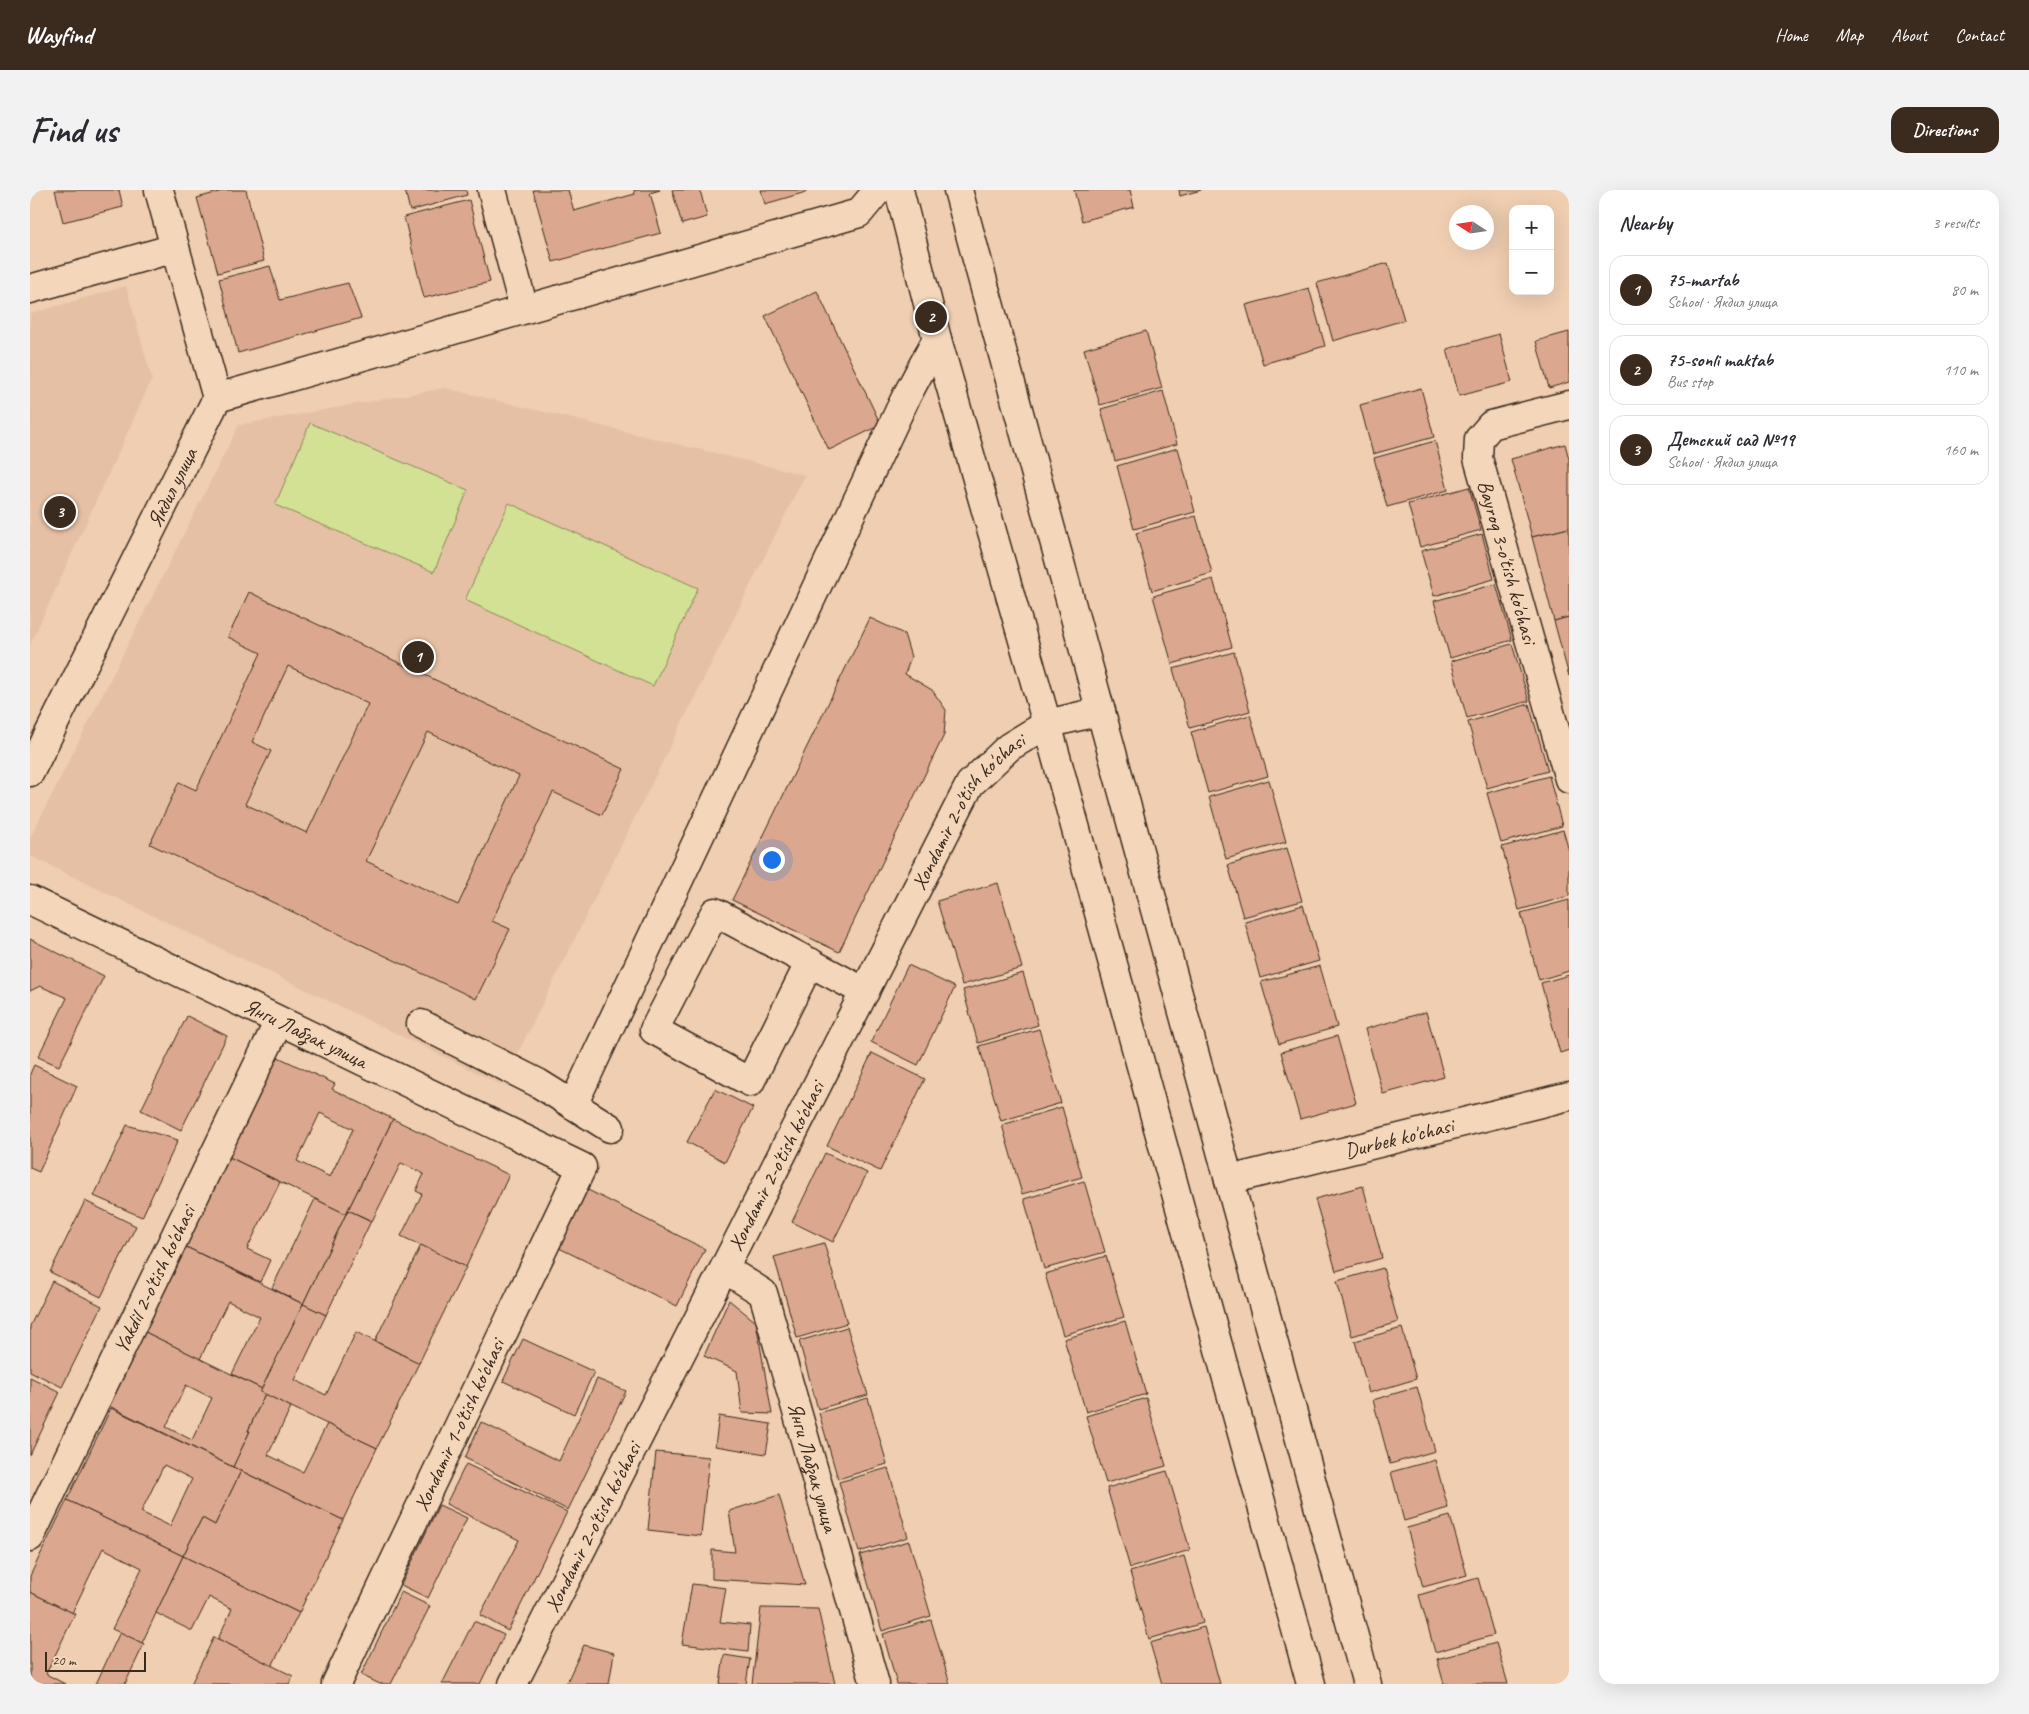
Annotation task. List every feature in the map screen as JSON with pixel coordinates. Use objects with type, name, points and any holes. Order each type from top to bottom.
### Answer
[{"type":"street","points":[[159,190],[217,398],[859,213],[878,190]]},
{"type":"street","points":[[492,190],[524,309]]},
{"type":"street","points":[[900,190],[937,339],[1047,724],[1311,1684]]},
{"type":"street","points":[[958,190],[1367,1684]]},
{"type":"street","points":[[30,289],[175,248]]},
{"type":"street","points":[[573,1105],[901,407],[937,339]]},
{"type":"street","name":"Якдил улица","points":[[30,772],[217,398]]},
{"type":"street","name":"Bayroq 3-o'tish ko'chasi","points":[[1569,405],[1491,425],[1479,439],[1478,458],[1569,779]]},
{"type":"street","name":"Xondamir 2-o'tish ko'chasi","points":[[513,1684],[970,784],[1009,747],[1047,724],[1101,711]]},
{"type":"street","name":"Янги Лабзак улица","points":[[30,900],[582,1167]]},
{"type":"street","points":[[810,962],[750,1082],[654,1030],[715,912],[810,962],[865,992]]},
{"type":"street","name":"Yakdil 2-o'tish ko'chasi","points":[[30,1537],[279,1021]]},
{"type":"street","points":[[421,1024],[538,1083],[610,1128]]},
{"type":"street","name":"Durbek ko'chasi","points":[[1229,1180],[1569,1096]]},
{"type":"street","name":"Xondamir 1-o'tish ko'chasi","points":[[336,1684],[582,1167]]},
{"type":"street","name":"Янги Лабзак улица","points":[[725,1269],[763,1293],[875,1684]]},
{"type":"shaded area","points":[[126,286],[152,379],[30,645],[30,314]]},
{"type":"shaded area","points":[[445,388],[805,475],[502,1085],[30,856],[30,838],[239,425]]},
{"type":"green space","points":[[310,423],[468,490],[434,572],[275,505]]},
{"type":"green space","points":[[509,503],[698,588],[653,686],[465,600]]},
{"type":"building","points":[[55,190],[119,190],[123,207],[63,222]]},
{"type":"building","points":[[226,190],[246,190],[264,261],[218,273],[197,198]]},
{"type":"building","points":[[405,190],[466,190],[467,195],[410,211]]},
{"type":"building","points":[[533,190],[568,190],[574,211],[635,194],[634,190],[660,190],[650,193],[661,233],[553,262]]},
{"type":"building","points":[[672,190],[700,190],[707,217],[682,224]]},
{"type":"building","points":[[761,190],[805,190],[806,192],[765,204]]},
{"type":"building","points":[[1074,190],[1130,190],[1134,207],[1082,221]]},
{"type":"building","points":[[1179,190],[1201,190],[1180,196]]},
{"type":"building","points":[[469,200],[490,282],[424,298],[404,217]]},
{"type":"building","points":[[1388,263],[1404,320],[1333,341],[1317,283]]},
{"type":"building","points":[[270,266],[280,300],[348,283],[361,318],[238,353],[219,279]]},
{"type":"building","points":[[1309,288],[1325,346],[1263,364],[1246,305]]},
{"type":"building","points":[[817,291],[881,425],[829,450],[765,316]]},
{"type":"building","points":[[1146,331],[1162,388],[1100,405],[1084,349]]},
{"type":"building","points":[[1569,332],[1569,382],[1549,388],[1536,341]]},
{"type":"building","points":[[1499,334],[1512,382],[1459,396],[1447,349]]},
{"type":"building","points":[[1421,388],[1434,437],[1373,454],[1360,405]]},
{"type":"building","points":[[1163,391],[1177,444],[1115,461],[1101,409]]},
{"type":"building","points":[[1435,441],[1448,490],[1387,507],[1374,458]]},
{"type":"building","points":[[1565,444],[1569,459],[1569,528],[1532,537],[1511,459]]},
{"type":"building","points":[[1178,448],[1195,512],[1134,529],[1117,466]]},
{"type":"building","points":[[1469,487],[1481,530],[1420,547],[1408,504]]},
{"type":"building","points":[[1196,516],[1212,573],[1152,591],[1136,533]]},
{"type":"building","points":[[1569,528],[1569,617],[1554,621],[1532,537]]},
{"type":"building","points":[[1482,534],[1494,579],[1434,596],[1421,551]]},
{"type":"building","points":[[1213,579],[1232,647],[1172,664],[1153,596]]},
{"type":"building","points":[[1496,584],[1512,640],[1450,658],[1434,601]]},
{"type":"building","points":[[249,592],[624,769],[602,815],[553,792],[492,921],[510,929],[476,999],[150,844],[179,782],[196,790],[261,653],[228,637]],"holes":[[[288,666],[368,704],[307,833],[245,804],[271,751],[252,742]],[[428,732],[519,776],[458,905],[366,861]]]},
{"type":"building","points":[[1569,617],[1569,676],[1554,621]]},
{"type":"building","points":[[870,618],[904,634],[911,657],[905,674],[932,690],[946,710],[944,735],[839,952],[732,900]]},
{"type":"building","points":[[1512,644],[1529,701],[1467,718],[1451,661]]},
{"type":"building","points":[[1234,652],[1250,711],[1190,728],[1173,669]]},
{"type":"building","points":[[1529,704],[1548,771],[1487,788],[1468,722]]},
{"type":"building","points":[[1250,715],[1268,776],[1208,793],[1191,732]]},
{"type":"building","points":[[1549,776],[1562,826],[1501,843],[1487,793]]},
{"type":"building","points":[[1269,780],[1286,842],[1226,859],[1209,797]]},
{"type":"building","points":[[1563,830],[1569,851],[1569,896],[1519,910],[1502,847]]},
{"type":"building","points":[[1287,848],[1302,901],[1243,917],[1228,865]]},
{"type":"building","points":[[998,883],[1022,968],[962,985],[937,901]]},
{"type":"building","points":[[1569,900],[1569,971],[1539,980],[1521,913]]},
{"type":"building","points":[[1303,905],[1319,961],[1260,978],[1245,922]]},
{"type":"building","points":[[30,939],[104,976],[59,1066],[38,1057],[67,998],[40,986],[30,991]]},
{"type":"building","points":[[908,965],[955,987],[918,1065],[871,1042]]},
{"type":"building","points":[[1320,966],[1337,1027],[1279,1044],[1261,982]]},
{"type":"building","points":[[1023,973],[1038,1025],[978,1043],[963,990]]},
{"type":"building","points":[[1569,975],[1569,1050],[1560,1053],[1541,983]]},
{"type":"building","points":[[1426,1012],[1444,1077],[1383,1094],[1365,1029]]},
{"type":"building","points":[[187,1016],[227,1036],[181,1130],[141,1110]]},
{"type":"building","points":[[1039,1029],[1061,1103],[1001,1121],[979,1046]]},
{"type":"building","points":[[1337,1036],[1356,1103],[1300,1119],[1281,1052]]},
{"type":"building","points":[[872,1053],[925,1079],[880,1171],[827,1146]]},
{"type":"building","points":[[276,1056],[335,1084],[332,1089],[393,1119],[346,1214],[227,1156]],"holes":[[[320,1113],[353,1129],[330,1177],[297,1161]]]},
{"type":"building","points":[[34,1065],[77,1086],[39,1172],[30,1168],[30,1074]]},
{"type":"building","points":[[715,1089],[753,1108],[725,1162],[687,1142]]},
{"type":"building","points":[[1062,1107],[1082,1177],[1022,1194],[1002,1125]]},
{"type":"building","points":[[393,1119],[509,1175],[466,1267],[401,1236],[422,1194],[416,1191],[424,1174],[401,1163],[372,1221],[348,1210]]},
{"type":"building","points":[[127,1125],[178,1140],[142,1217],[94,1196]]},
{"type":"building","points":[[825,1153],[867,1173],[833,1242],[792,1222]]},
{"type":"building","points":[[227,1156],[280,1182],[247,1249],[270,1260],[260,1282],[184,1246]]},
{"type":"building","points":[[1084,1181],[1105,1252],[1044,1269],[1024,1199]]},
{"type":"building","points":[[1363,1186],[1382,1258],[1336,1271],[1315,1199]]},
{"type":"building","points":[[586,1189],[705,1249],[677,1306],[557,1247]]},
{"type":"building","points":[[315,1199],[346,1214],[303,1304],[272,1288]]},
{"type":"building","points":[[85,1201],[136,1226],[101,1297],[50,1272]]},
{"type":"building","points":[[348,1210],[371,1221],[326,1315],[303,1304]]},
{"type":"building","points":[[824,1243],[847,1323],[797,1338],[774,1257]]},
{"type":"building","points":[[421,1245],[466,1267],[419,1363],[375,1341]]},
{"type":"building","points":[[184,1246],[303,1304],[262,1389],[232,1374],[260,1317],[228,1301],[200,1359],[143,1331]]},
{"type":"building","points":[[1106,1256],[1124,1317],[1063,1335],[1045,1274]]},
{"type":"building","points":[[1383,1268],[1398,1322],[1352,1336],[1337,1281]]},
{"type":"building","points":[[52,1281],[102,1306],[62,1387],[30,1371],[30,1326]]},
{"type":"building","points":[[729,1300],[756,1322],[772,1414],[742,1413],[737,1371],[704,1356]]},
{"type":"building","points":[[303,1304],[326,1315],[295,1380],[326,1395],[356,1332],[419,1363],[377,1448],[260,1392]]},
{"type":"building","points":[[1125,1321],[1146,1394],[1086,1412],[1064,1339]]},
{"type":"building","points":[[847,1327],[868,1395],[818,1409],[799,1341]]},
{"type":"building","points":[[1402,1328],[1416,1379],[1369,1393],[1355,1341]]},
{"type":"building","points":[[143,1331],[262,1389],[260,1392],[265,1394],[233,1467],[107,1405]],"holes":[[[186,1385],[212,1398],[192,1440],[166,1427]]]},
{"type":"building","points":[[523,1339],[594,1372],[574,1414],[503,1381]]},
{"type":"building","points":[[30,1377],[60,1392],[30,1455]]},
{"type":"building","points":[[597,1379],[626,1391],[568,1510],[465,1458],[481,1422],[559,1461]]},
{"type":"building","points":[[1417,1387],[1435,1451],[1390,1464],[1373,1400]]},
{"type":"building","points":[[265,1394],[291,1407],[268,1455],[303,1472],[327,1424],[377,1448],[343,1520],[233,1467]]},
{"type":"building","points":[[868,1398],[887,1464],[838,1479],[819,1413]]},
{"type":"building","points":[[1146,1398],[1166,1466],[1106,1483],[1086,1416]]},
{"type":"building","points":[[111,1408],[241,1471],[215,1525],[202,1518],[183,1556],[67,1500]],"holes":[[[164,1465],[192,1479],[170,1526],[141,1512]]]},
{"type":"building","points":[[719,1416],[771,1424],[766,1454],[715,1446]]},
{"type":"building","points":[[656,1452],[709,1457],[701,1536],[648,1530]]},
{"type":"building","points":[[1435,1460],[1448,1508],[1404,1521],[1391,1472]]},
{"type":"building","points":[[466,1464],[567,1512],[508,1631],[480,1615],[519,1540],[446,1504]]},
{"type":"building","points":[[888,1468],[908,1537],[859,1552],[839,1482]]},
{"type":"building","points":[[241,1471],[343,1520],[299,1613],[183,1556],[202,1518],[215,1525]]},
{"type":"building","points":[[1167,1471],[1190,1550],[1130,1568],[1107,1488]]},
{"type":"building","points":[[779,1495],[805,1585],[712,1579],[712,1550],[735,1552],[729,1511]]},
{"type":"building","points":[[67,1500],[183,1556],[142,1643],[112,1629],[142,1568],[103,1548],[72,1613],[30,1592],[30,1576]]},
{"type":"building","points":[[439,1505],[467,1518],[428,1598],[401,1585]]},
{"type":"building","points":[[1450,1516],[1467,1575],[1423,1587],[1407,1528]]},
{"type":"building","points":[[909,1541],[931,1616],[882,1631],[860,1555]]},
{"type":"building","points":[[183,1556],[299,1613],[272,1666],[218,1639],[232,1609],[209,1597],[192,1631],[156,1613]]},
{"type":"building","points":[[1184,1556],[1203,1623],[1149,1639],[1130,1572]]},
{"type":"building","points":[[1478,1578],[1494,1635],[1435,1652],[1419,1595]]},
{"type":"building","points":[[692,1584],[726,1588],[720,1622],[750,1625],[748,1652],[682,1644]]},
{"type":"building","points":[[30,1592],[75,1614],[46,1674],[65,1684],[30,1684]]},
{"type":"building","points":[[401,1592],[430,1606],[391,1684],[380,1684],[361,1675]]},
{"type":"building","points":[[761,1608],[818,1609],[835,1684],[752,1684]]},
{"type":"building","points":[[931,1620],[950,1684],[897,1684],[883,1634]]},
{"type":"building","points":[[474,1621],[504,1635],[480,1684],[442,1684]]},
{"type":"building","points":[[1204,1627],[1220,1684],[1162,1684],[1150,1643]]},
{"type":"building","points":[[120,1632],[144,1644],[125,1684],[96,1684]]},
{"type":"building","points":[[214,1637],[293,1676],[289,1684],[191,1684]]},
{"type":"building","points":[[1496,1643],[1508,1684],[1444,1684],[1437,1659]]},
{"type":"building","points":[[584,1645],[614,1653],[609,1684],[566,1684]]},
{"type":"building","points":[[724,1655],[750,1659],[746,1684],[720,1684]]},
{"type":"place","name":"75-sonli maktab","points":[[931,317]]},
{"type":"place","name":"Детский сад №19","points":[[60,512]]},
{"type":"place","name":"75-martab","points":[[418,657]]}]
